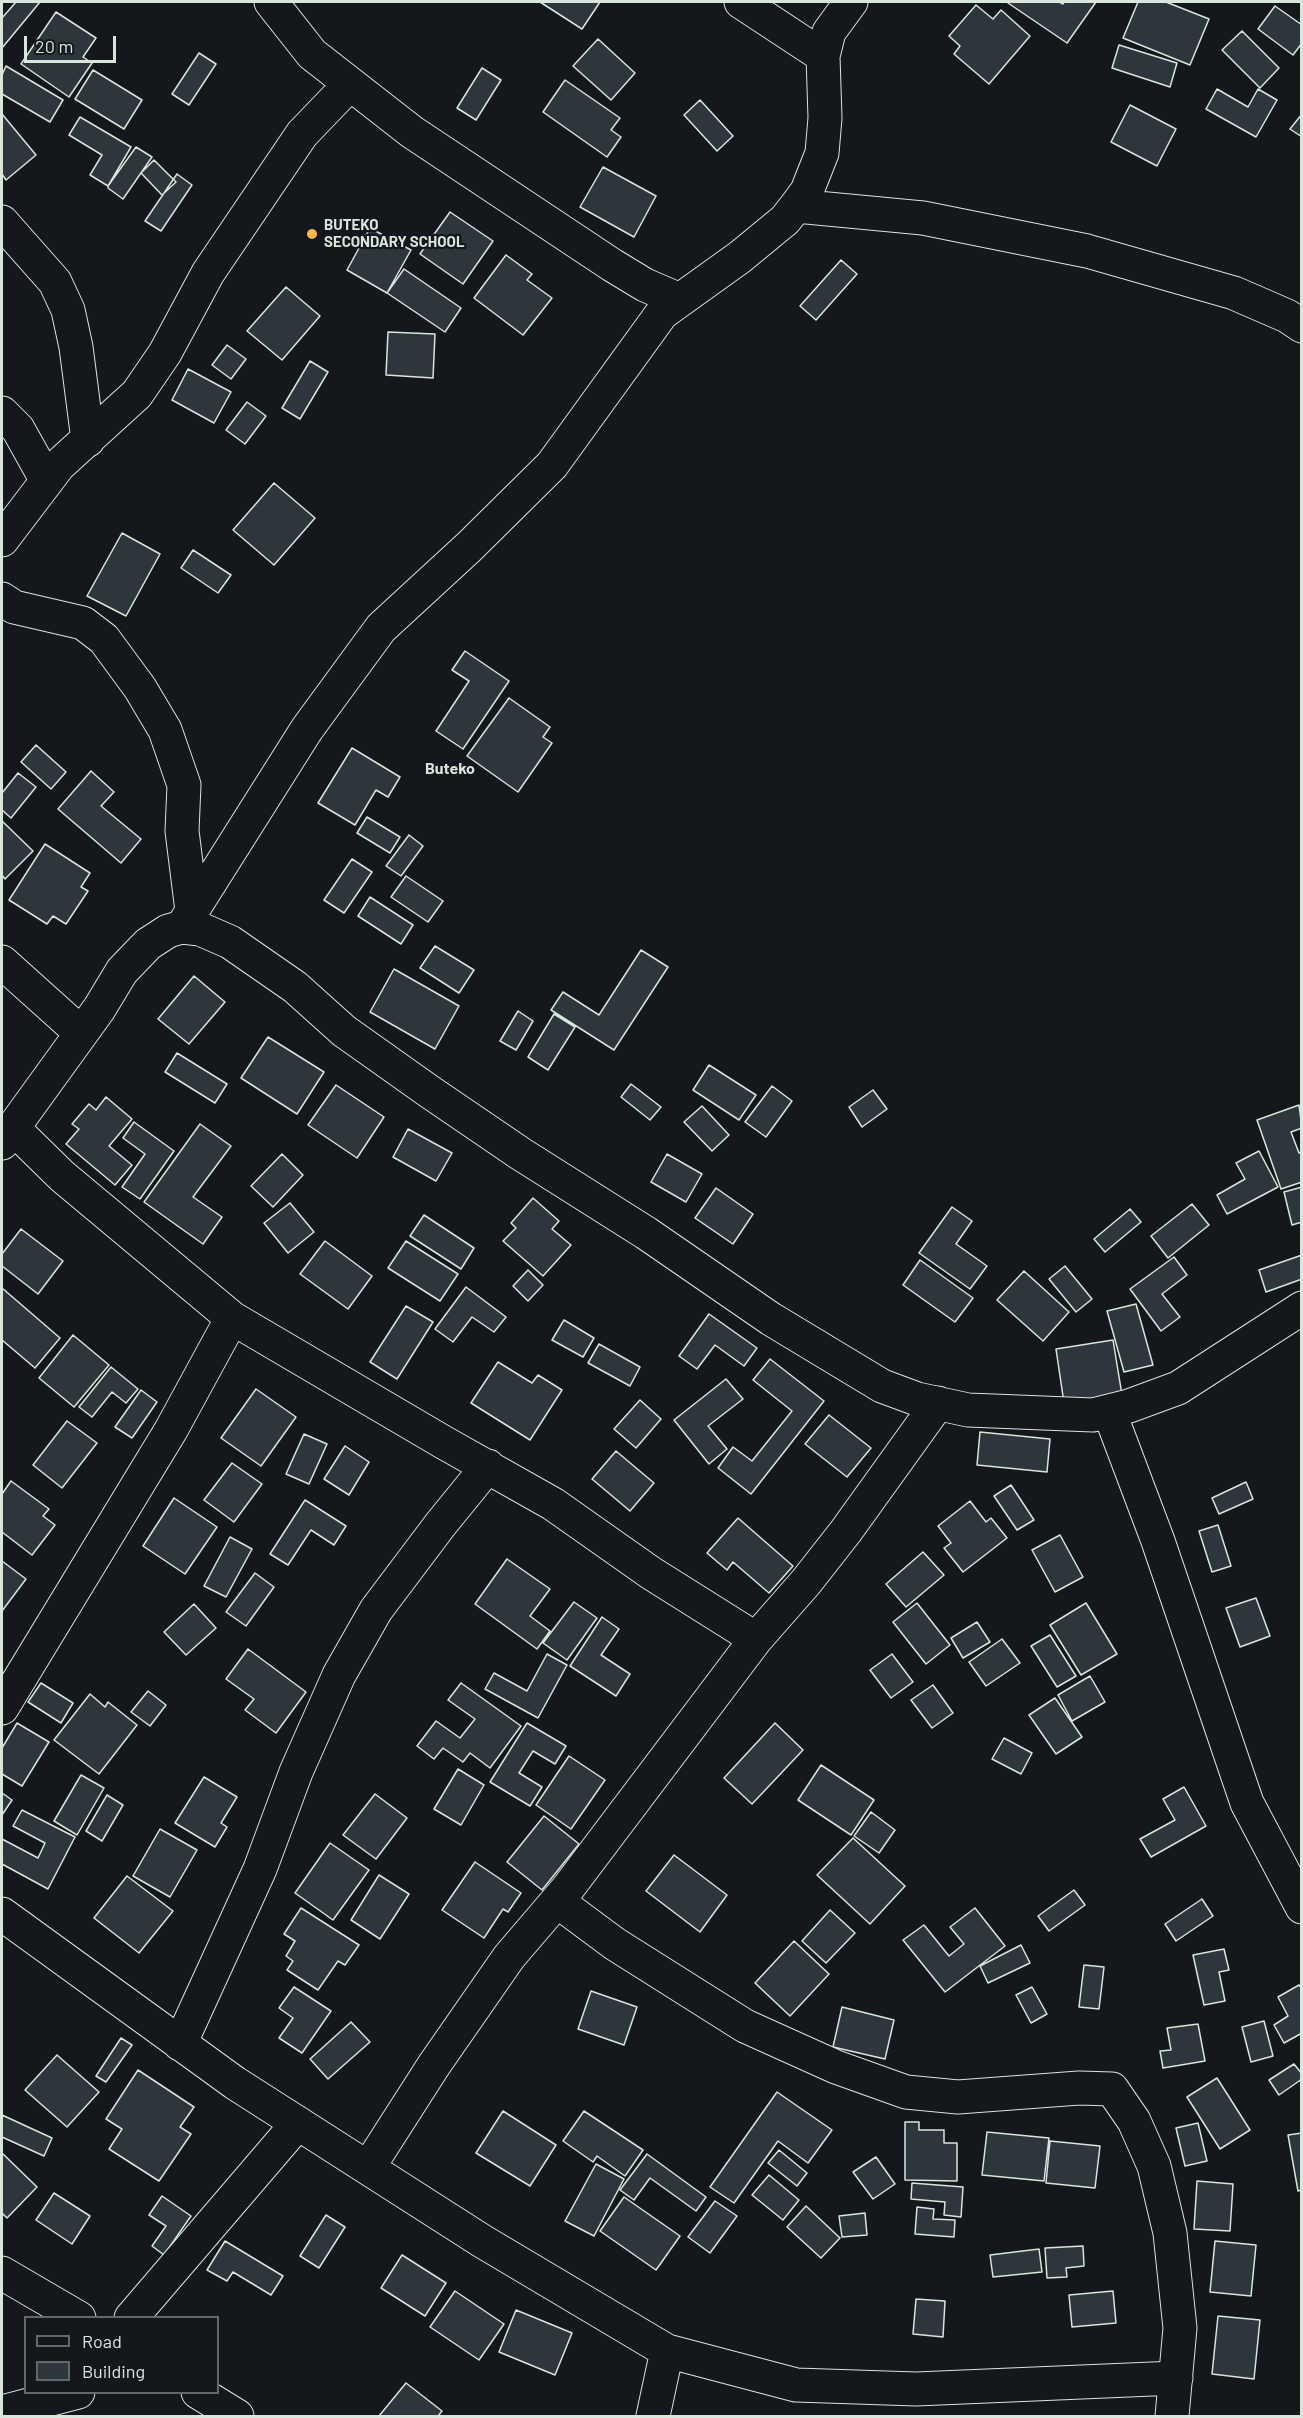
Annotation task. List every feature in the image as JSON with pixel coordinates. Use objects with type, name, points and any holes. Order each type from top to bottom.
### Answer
[{"type":"street","points":[[271,2],[312,54],[412,132],[477,177],[637,280],[680,300]]},
{"type":"street","points":[[741,2],[823,56]]},
{"type":"street","points":[[756,1638],[651,1573],[553,1504],[232,1318],[62,1176],[7,1135],[81,1033],[122,971],[148,944],[187,919],[307,729],[381,628],[469,547],[552,465],[662,313],[749,250],[785,220],[796,206],[807,191],[822,153],[825,118],[823,56],[830,32],[851,2]]},
{"type":"street","points":[[2,540],[46,481],[74,450],[88,440],[137,394],[165,353],[208,273],[302,134],[350,84]]},
{"type":"street","points":[[796,206],[923,218],[1087,251],[1234,292],[1287,316],[1302,326]]},
{"type":"street","points":[[2,222],[55,282],[68,310],[76,347],[88,440]]},
{"type":"street","points":[[2,413],[18,429],[46,481]]},
{"type":"street","points":[[2,599],[14,607],[83,622],[104,639],[140,688],[160,721],[184,785],[182,831],[187,919],[200,929],[230,942],[295,987],[344,1031],[521,1154],[646,1233],[771,1319],[882,1386],[917,1399],[968,1410],[1093,1415],[1178,1388],[1302,1308]]},
{"type":"street","points":[[2,962],[81,1033]]},
{"type":"street","points":[[2,1708],[171,1430],[232,1318]]},
{"type":"street","points":[[368,2168],[434,2065],[509,1957],[557,1901],[683,1738],[756,1638],[806,1582],[840,1539],[938,1403]]},
{"type":"street","points":[[1109,1411],[1158,1541],[1247,1803],[1302,1907]]},
{"type":"street","points":[[180,2044],[260,1869],[296,1772],[339,1675],[376,1610],[488,1466]]},
{"type":"street","points":[[557,1901],[615,1944],[745,2026],[836,2067],[906,2092],[958,2097],[1079,2088],[1112,2089],[1134,2121],[1154,2166],[1170,2232],[1180,2328],[1172,2416]]},
{"type":"street","points":[[2,1914],[235,2083],[482,2241],[667,2351],[796,2385],[916,2389],[1176,2378]]},
{"type":"street","points":[[133,2316],[298,2123]]},
{"type":"street","points":[[2,2273],[75,2316]]},
{"type":"street","points":[[653,2416],[667,2351]]},
{"type":"street","points":[[2,2412],[70,2394]]},
{"type":"street","points":[[201,2394],[237,2416]]},
{"type":"building","points":[[16,2],[40,2],[2,48],[2,18]]},
{"type":"building","points":[[540,2],[600,2],[582,29]]},
{"type":"building","points":[[1059,2],[1063,4],[1064,2],[1096,2],[1067,43],[1008,3]]},
{"type":"building","points":[[1138,2],[1166,2],[1209,19],[1190,65],[1123,38]]},
{"type":"building","points":[[976,5],[993,19],[1001,10],[1030,36],[989,84],[954,54],[960,46],[949,36]]},
{"type":"building","points":[[1275,6],[1302,25],[1302,43],[1293,55],[1258,29]]},
{"type":"building","points":[[56,12],[96,38],[83,57],[92,63],[69,97],[21,64]]},
{"type":"building","points":[[1242,31],[1279,68],[1260,88],[1222,50]]},
{"type":"building","points":[[598,39],[635,73],[611,100],[573,66]]},
{"type":"building","points":[[1119,45],[1177,63],[1170,87],[1112,68]]},
{"type":"building","points":[[199,53],[216,64],[189,105],[172,94]]},
{"type":"building","points":[[6,66],[63,100],[50,122],[2,94],[2,75]]},
{"type":"building","points":[[482,68],[501,80],[476,120],[457,108]]},
{"type":"building","points":[[93,70],[142,100],[124,129],[75,99]]},
{"type":"building","points":[[565,80],[620,118],[611,130],[621,137],[607,157],[543,112]]},
{"type":"building","points":[[1217,89],[1248,107],[1258,89],[1277,100],[1256,137],[1206,109]]},
{"type":"building","points":[[700,100],[733,136],[717,151],[684,115]]},
{"type":"building","points":[[1130,105],[1176,129],[1157,166],[1111,142]]},
{"type":"building","points":[[2,114],[36,155],[6,180],[2,174]]},
{"type":"building","points":[[1302,114],[1302,137],[1290,129]]},
{"type":"building","points":[[80,117],[131,147],[108,186],[90,175],[102,155],[69,135]]},
{"type":"building","points":[[136,147],[152,157],[123,199],[108,186]]},
{"type":"building","points":[[154,160],[176,182],[162,195],[141,173]]},
{"type":"building","points":[[603,167],[656,196],[634,237],[580,207]]},
{"type":"building","points":[[177,174],[192,185],[161,231],[145,221]]},
{"type":"building","points":[[450,212],[493,241],[463,284],[420,254]]},
{"type":"building","points":[[370,228],[411,250],[387,293],[347,270]]},
{"type":"building","points":[[506,255],[532,274],[527,280],[552,298],[523,335],[474,298]]},
{"type":"building","points":[[841,260],[857,274],[816,320],[800,306]]},
{"type":"building","points":[[404,269],[461,308],[445,332],[387,293]]},
{"type":"building","points":[[286,287],[320,316],[282,360],[247,331]]},
{"type":"building","points":[[388,332],[435,334],[433,378],[386,375]]},
{"type":"building","points":[[227,345],[246,359],[231,379],[212,365]]},
{"type":"building","points":[[310,361],[328,372],[300,419],[282,408]]},
{"type":"building","points":[[188,369],[231,392],[214,423],[172,400]]},
{"type":"building","points":[[247,402],[266,416],[245,444],[226,430]]},
{"type":"building","points":[[274,483],[315,518],[274,565],[233,530]]},
{"type":"building","points":[[122,533],[160,554],[126,616],[87,596]]},
{"type":"building","points":[[193,550],[231,575],[218,593],[181,568]]},
{"type":"building","points":[[465,651],[509,681],[463,749],[436,731],[469,681],[452,670]]},
{"type":"building","points":[[509,698],[550,727],[543,737],[552,743],[518,792],[467,756]]},
{"type":"building","points":[[36,745],[66,772],[51,789],[21,762]]},
{"type":"building","points":[[352,748],[400,777],[388,797],[376,790],[355,825],[318,803]]},
{"type":"building","points":[[91,771],[114,792],[101,806],[141,839],[121,863],[58,809]]},
{"type":"building","points":[[18,773],[36,787],[11,818],[2,810],[2,793]]},
{"type":"building","points":[[367,817],[400,837],[390,853],[357,833]]},
{"type":"building","points":[[2,821],[33,851],[5,879],[2,875]]},
{"type":"building","points":[[409,835],[423,846],[401,876],[386,866]]},
{"type":"building","points":[[45,844],[90,873],[81,887],[88,891],[66,924],[53,916],[47,924],[9,900]]},
{"type":"building","points":[[352,859],[372,872],[344,913],[324,900]]},
{"type":"building","points":[[406,876],[443,901],[428,922],[391,897]]},
{"type":"building","points":[[370,897],[413,925],[401,944],[358,916]]},
{"type":"building","points":[[435,946],[474,970],[459,993],[420,968]]},
{"type":"building","points":[[641,950],[668,967],[614,1050],[551,1010],[563,992],[599,1015]]},
{"type":"building","points":[[394,969],[459,1006],[435,1049],[370,1012]]},
{"type":"building","points":[[194,976],[225,1002],[189,1044],[158,1019]]},
{"type":"building","points":[[518,1011],[533,1021],[516,1050],[500,1041]]},
{"type":"building","points":[[554,1014],[575,1027],[548,1070],[528,1057]]},
{"type":"building","points":[[268,1037],[324,1072],[297,1114],[241,1078]]},
{"type":"building","points":[[177,1053],[227,1084],[215,1103],[165,1072]]},
{"type":"building","points":[[709,1065],[756,1095],[739,1120],[693,1090]]},
{"type":"building","points":[[631,1084],[661,1107],[650,1120],[621,1097]]},
{"type":"building","points":[[336,1085],[384,1117],[357,1158],[308,1125]]},
{"type":"building","points":[[772,1086],[792,1101],[766,1137],[745,1122]]},
{"type":"building","points":[[873,1090],[887,1109],[862,1127],[849,1107]]},
{"type":"building","points":[[106,1097],[132,1119],[109,1146],[132,1165],[115,1185],[66,1144],[79,1129],[72,1124],[89,1104],[96,1110]]},
{"type":"building","points":[[1299,1105],[1302,1128],[1291,1132],[1299,1153],[1302,1152],[1302,1182],[1281,1189],[1257,1120]]},
{"type":"building","points":[[702,1106],[729,1135],[712,1151],[684,1122]]},
{"type":"building","points":[[134,1122],[174,1151],[140,1199],[122,1187],[145,1154],[123,1138]]},
{"type":"building","points":[[200,1124],[231,1146],[193,1197],[222,1217],[203,1244],[144,1202]]},
{"type":"building","points":[[408,1129],[452,1153],[436,1181],[393,1157]]},
{"type":"building","points":[[1259,1151],[1278,1187],[1227,1214],[1217,1195],[1245,1179],[1236,1163]]},
{"type":"building","points":[[282,1154],[303,1175],[273,1207],[251,1186]]},
{"type":"building","points":[[667,1154],[702,1174],[686,1202],[651,1182]]},
{"type":"building","points":[[1302,1187],[1302,1222],[1292,1225],[1284,1192]]},
{"type":"building","points":[[716,1188],[753,1214],[733,1244],[695,1218]]},
{"type":"building","points":[[533,1198],[559,1221],[552,1229],[571,1245],[543,1276],[503,1241],[516,1228],[511,1223]]},
{"type":"building","points":[[290,1203],[314,1232],[288,1253],[264,1223]]},
{"type":"building","points":[[1192,1204],[1209,1225],[1168,1258],[1151,1236]]},
{"type":"building","points":[[952,1207],[972,1221],[956,1244],[987,1266],[970,1289],[919,1253]]},
{"type":"building","points":[[1130,1209],[1141,1222],[1105,1252],[1094,1239]]},
{"type":"building","points":[[424,1215],[474,1248],[461,1269],[410,1236]]},
{"type":"building","points":[[21,1229],[63,1261],[38,1294],[2,1266],[2,1254]]},
{"type":"building","points":[[325,1241],[372,1276],[348,1309],[300,1274]]},
{"type":"building","points":[[406,1241],[458,1274],[440,1301],[388,1268]]},
{"type":"building","points":[[1302,1255],[1302,1279],[1266,1292],[1259,1270]]},
{"type":"building","points":[[1174,1257],[1187,1275],[1162,1294],[1180,1317],[1161,1331],[1130,1289]]},
{"type":"building","points":[[920,1260],[973,1298],[955,1322],[903,1285]]},
{"type":"building","points":[[1065,1266],[1092,1299],[1076,1312],[1049,1279]]},
{"type":"building","points":[[528,1270],[543,1285],[528,1301],[513,1286]]},
{"type":"building","points":[[1024,1271],[1069,1312],[1043,1341],[997,1300]]},
{"type":"building","points":[[466,1287],[506,1317],[494,1332],[472,1317],[453,1342],[435,1329]]},
{"type":"building","points":[[2,1288],[60,1338],[35,1368],[2,1340]]},
{"type":"building","points":[[1136,1304],[1153,1365],[1124,1372],[1107,1311]]},
{"type":"building","points":[[406,1306],[433,1322],[397,1379],[370,1362]]},
{"type":"building","points":[[709,1314],[757,1348],[744,1366],[715,1345],[697,1369],[679,1356]]},
{"type":"building","points":[[564,1320],[594,1338],[583,1357],[552,1340]]},
{"type":"building","points":[[73,1335],[109,1365],[74,1407],[39,1378]]},
{"type":"building","points":[[1113,1340],[1122,1395],[1064,1403],[1056,1349]]},
{"type":"building","points":[[599,1344],[640,1367],[630,1386],[588,1363]]},
{"type":"building","points":[[770,1359],[824,1401],[751,1494],[718,1468],[733,1447],[752,1461],[792,1411],[753,1380]]},
{"type":"building","points":[[498,1362],[532,1383],[538,1375],[562,1390],[530,1440],[471,1403]]},
{"type":"building","points":[[111,1367],[138,1389],[126,1403],[112,1392],[92,1417],[79,1407]]},
{"type":"building","points":[[726,1379],[743,1399],[708,1426],[727,1449],[709,1464],[674,1420]]},
{"type":"building","points":[[256,1389],[296,1417],[261,1466],[221,1438]]},
{"type":"building","points":[[141,1390],[157,1402],[132,1438],[115,1427]]},
{"type":"building","points":[[640,1400],[661,1419],[636,1448],[614,1429]]},
{"type":"building","points":[[829,1415],[871,1448],[847,1477],[805,1444]]},
{"type":"building","points":[[67,1421],[97,1443],[62,1488],[33,1465]]},
{"type":"building","points":[[980,1432],[1050,1439],[1047,1472],[977,1465]]},
{"type":"building","points":[[304,1434],[327,1444],[309,1484],[286,1474]]},
{"type":"building","points":[[345,1446],[369,1462],[349,1495],[324,1479]]},
{"type":"building","points":[[616,1451],[654,1483],[630,1511],[592,1479]]},
{"type":"building","points":[[232,1463],[262,1484],[234,1522],[204,1500]]},
{"type":"building","points":[[11,1481],[49,1509],[43,1516],[55,1525],[32,1555],[2,1532],[2,1494]]},
{"type":"building","points":[[1246,1482],[1253,1499],[1219,1514],[1212,1498]]},
{"type":"building","points":[[1011,1485],[1034,1520],[1017,1530],[994,1496]]},
{"type":"building","points":[[174,1498],[217,1527],[185,1574],[143,1546]]},
{"type":"building","points":[[305,1500],[346,1526],[334,1545],[311,1530],[288,1565],[270,1554]]},
{"type":"building","points":[[970,1501],[986,1522],[991,1518],[1007,1538],[963,1572],[944,1548],[951,1543],[938,1526]]},
{"type":"building","points":[[738,1518],[793,1566],[769,1593],[733,1562],[727,1570],[707,1553]]},
{"type":"building","points":[[1218,1525],[1231,1566],[1212,1572],[1199,1531]]},
{"type":"building","points":[[1060,1535],[1083,1577],[1055,1592],[1032,1550]]},
{"type":"building","points":[[230,1537],[252,1549],[226,1597],[204,1586]]},
{"type":"building","points":[[923,1552],[944,1575],[906,1607],[886,1584]]},
{"type":"building","points":[[507,1559],[550,1589],[530,1616],[550,1631],[537,1649],[475,1604]]},
{"type":"building","points":[[2,1561],[26,1579],[2,1611]]},
{"type":"building","points":[[255,1573],[274,1587],[246,1626],[226,1612]]},
{"type":"building","points":[[1256,1598],[1270,1636],[1240,1647],[1226,1608]]},
{"type":"building","points":[[574,1602],[597,1618],[567,1660],[543,1643]]},
{"type":"building","points":[[917,1603],[950,1645],[926,1664],[893,1622]]},
{"type":"building","points":[[1086,1603],[1117,1654],[1081,1675],[1050,1625]]},
{"type":"building","points":[[194,1604],[216,1628],[186,1655],[164,1632]]},
{"type":"building","points":[[602,1617],[619,1629],[601,1655],[630,1674],[616,1696],[570,1666]]},
{"type":"building","points":[[977,1622],[990,1642],[963,1658],[951,1638]]},
{"type":"building","points":[[1050,1635],[1076,1676],[1057,1687],[1031,1646]]},
{"type":"building","points":[[1002,1639],[1020,1663],[986,1686],[969,1662]]},
{"type":"building","points":[[248,1649],[306,1692],[276,1733],[245,1710],[254,1699],[226,1679]]},
{"type":"building","points":[[547,1654],[567,1665],[538,1718],[485,1689],[494,1673],[527,1691]]},
{"type":"building","points":[[892,1654],[913,1682],[891,1698],[870,1670]]},
{"type":"building","points":[[1090,1676],[1105,1702],[1072,1721],[1058,1695]]},
{"type":"building","points":[[41,1683],[73,1703],[61,1723],[28,1702]]},
{"type":"building","points":[[461,1683],[521,1726],[490,1768],[470,1753],[463,1762],[443,1748],[434,1759],[417,1746],[436,1721],[460,1738],[475,1719],[448,1700]]},
{"type":"building","points":[[933,1685],[953,1713],[932,1728],[911,1700]]},
{"type":"building","points":[[148,1691],[166,1705],[150,1726],[131,1712]]},
{"type":"building","points":[[90,1694],[105,1707],[108,1702],[137,1725],[99,1774],[54,1740]]},
{"type":"building","points":[[1055,1698],[1082,1737],[1056,1754],[1029,1715]]},
{"type":"building","points":[[17,1723],[49,1742],[22,1786],[2,1774],[2,1748]]},
{"type":"building","points":[[527,1723],[566,1746],[555,1764],[533,1751],[519,1773],[542,1787],[530,1806],[490,1782]]},
{"type":"building","points":[[775,1723],[803,1750],[752,1804],[724,1778]]},
{"type":"building","points":[[1004,1738],[1032,1753],[1021,1774],[992,1759]]},
{"type":"building","points":[[569,1756],[605,1780],[571,1829],[536,1805]]},
{"type":"building","points":[[821,1765],[874,1800],[851,1835],[798,1800]]},
{"type":"building","points":[[458,1769],[484,1785],[461,1825],[434,1809]]},
{"type":"building","points":[[81,1775],[104,1788],[77,1835],[54,1821]]},
{"type":"building","points":[[204,1777],[237,1797],[221,1823],[227,1827],[215,1847],[175,1823]]},
{"type":"building","points":[[1184,1787],[1206,1826],[1151,1857],[1140,1839],[1175,1820],[1163,1799]]},
{"type":"building","points":[[2,1793],[12,1800],[2,1815]]},
{"type":"building","points":[[375,1794],[407,1818],[376,1859],[343,1835]]},
{"type":"building","points":[[107,1795],[123,1805],[102,1841],[86,1831]]},
{"type":"building","points":[[22,1810],[75,1837],[48,1889],[2,1864],[2,1839],[38,1858],[45,1843],[13,1826]]},
{"type":"building","points":[[871,1812],[895,1830],[879,1853],[854,1836]]},
{"type":"building","points":[[544,1816],[579,1844],[542,1890],[507,1862]]},
{"type":"building","points":[[160,1829],[197,1850],[170,1897],[133,1876]]},
{"type":"building","points":[[853,1838],[905,1886],[870,1924],[817,1875]]},
{"type":"building","points":[[330,1843],[369,1870],[333,1920],[295,1893]]},
{"type":"building","points":[[674,1855],[727,1895],[700,1932],[646,1891]]},
{"type":"building","points":[[475,1862],[521,1893],[508,1912],[503,1909],[484,1938],[442,1910]]},
{"type":"building","points":[[379,1875],[409,1894],[380,1939],[351,1920]]},
{"type":"building","points":[[127,1876],[173,1911],[139,1953],[94,1918]]},
{"type":"building","points":[[1074,1890],[1085,1905],[1049,1931],[1038,1916]]},
{"type":"building","points":[[1202,1899],[1213,1916],[1176,1941],[1165,1924]]},
{"type":"building","points":[[301,1908],[359,1945],[345,1965],[338,1961],[318,1990],[287,1970],[293,1961],[286,1956],[295,1941],[284,1934]]},
{"type":"building","points":[[975,1908],[1005,1946],[945,1992],[903,1940],[924,1925],[949,1956],[964,1944],[950,1927]]},
{"type":"building","points":[[830,1910],[855,1933],[826,1963],[802,1941]]},
{"type":"building","points":[[794,1941],[829,1974],[790,2016],[755,1983]]},
{"type":"building","points":[[1021,1945],[1030,1963],[988,1983],[980,1966]]},
{"type":"building","points":[[1224,1949],[1229,1970],[1219,1972],[1225,2001],[1204,2005],[1193,1955]]},
{"type":"building","points":[[1084,1965],[1104,1967],[1099,2009],[1079,2007]]},
{"type":"building","points":[[1299,1985],[1302,1989],[1302,2033],[1284,2043],[1274,2025],[1288,2016],[1278,1997]]},
{"type":"building","points":[[294,1987],[331,2011],[302,2053],[279,2038],[293,2018],[279,2008]]},
{"type":"building","points":[[1032,1987],[1047,2014],[1031,2023],[1016,1995]]},
{"type":"building","points":[[591,1991],[637,2007],[624,2045],[578,2029]]},
{"type":"building","points":[[842,2007],[894,2020],[885,2059],[833,2047]]},
{"type":"building","points":[[1264,2021],[1273,2056],[1251,2062],[1242,2027]]},
{"type":"building","points":[[351,2022],[370,2042],[328,2079],[310,2059]]},
{"type":"building","points":[[1198,2024],[1205,2061],[1163,2068],[1160,2051],[1171,2050],[1167,2028]]},
{"type":"building","points":[[121,2038],[132,2045],[106,2082],[96,2076]]},
{"type":"building","points":[[57,2055],[99,2092],[67,2127],[25,2090]]},
{"type":"building","points":[[1294,2064],[1302,2074],[1302,2079],[1279,2095],[1269,2080]]},
{"type":"building","points":[[138,2070],[194,2107],[180,2127],[191,2134],[159,2181],[109,2149],[122,2129],[106,2119]]},
{"type":"building","points":[[1217,2078],[1250,2130],[1220,2149],[1187,2097]]},
{"type":"building","points":[[777,2092],[832,2130],[808,2163],[778,2141],[734,2203],[710,2187]]},
{"type":"building","points":[[503,2111],[556,2145],[530,2186],[476,2153]]},
{"type":"building","points":[[584,2111],[643,2150],[625,2176],[597,2156],[593,2162],[563,2141]]},
{"type":"building","points":[[2,2115],[52,2138],[44,2156],[2,2137]]},
{"type":"building","points":[[905,2122],[919,2122],[919,2130],[944,2130],[944,2143],[957,2143],[957,2181],[905,2180]]},
{"type":"building","points":[[1198,2123],[1207,2161],[1185,2166],[1176,2128]]},
{"type":"building","points":[[987,2132],[1049,2138],[1044,2181],[982,2175]]},
{"type":"building","points":[[1302,2133],[1302,2190],[1298,2191],[1288,2135]]},
{"type":"building","points":[[1050,2141],[1100,2146],[1095,2188],[1046,2183]]},
{"type":"building","points":[[779,2150],[807,2173],[797,2186],[768,2163]]},
{"type":"building","points":[[2,2153],[37,2187],[7,2218],[2,2213]]},
{"type":"building","points":[[647,2154],[706,2197],[696,2211],[650,2178],[634,2200],[620,2190]]},
{"type":"building","points":[[876,2157],[895,2184],[873,2199],[853,2172]]},
{"type":"building","points":[[596,2164],[624,2179],[594,2236],[565,2221]]},
{"type":"building","points":[[769,2175],[799,2200],[783,2220],[752,2195]]},
{"type":"building","points":[[1197,2181],[1233,2184],[1230,2231],[1194,2229]]},
{"type":"building","points":[[912,2183],[963,2187],[961,2217],[944,2215],[945,2202],[911,2199]]},
{"type":"building","points":[[54,2193],[90,2216],[72,2244],[36,2220]]},
{"type":"building","points":[[162,2196],[191,2216],[164,2255],[152,2246],[166,2226],[149,2215]]},
{"type":"building","points":[[624,2197],[680,2236],[656,2270],[600,2231]]},
{"type":"building","points":[[715,2201],[737,2216],[710,2253],[688,2237]]},
{"type":"building","points":[[806,2206],[840,2238],[821,2258],[787,2227]]},
{"type":"building","points":[[917,2207],[934,2209],[933,2219],[955,2220],[954,2237],[915,2234]]},
{"type":"building","points":[[865,2213],[867,2235],[842,2237],[839,2216]]},
{"type":"building","points":[[326,2215],[345,2227],[319,2268],[300,2256]]},
{"type":"building","points":[[225,2241],[283,2276],[271,2295],[233,2272],[227,2281],[207,2270]]},
{"type":"building","points":[[1215,2241],[1256,2245],[1251,2296],[1210,2292]]},
{"type":"building","points":[[1083,2246],[1084,2266],[1066,2268],[1067,2277],[1047,2278],[1045,2248]]},
{"type":"building","points":[[1039,2249],[1042,2272],[993,2277],[990,2255]]},
{"type":"building","points":[[402,2255],[446,2283],[425,2316],[381,2288]]},
{"type":"building","points":[[455,2291],[504,2324],[479,2360],[430,2327]]},
{"type":"building","points":[[1113,2291],[1116,2323],[1072,2327],[1069,2295]]},
{"type":"building","points":[[916,2299],[945,2301],[943,2337],[913,2334]]},
{"type":"building","points":[[516,2310],[572,2333],[555,2375],[499,2352]]},
{"type":"building","points":[[1218,2316],[1260,2320],[1254,2379],[1212,2374]]},
{"type":"building","points":[[406,2383],[442,2411],[438,2416],[379,2416]]},
{"type":"place","name":"BUTEKO SECONDARY SCHOOL","points":[[312,234]]},
{"type":"district","name":"Buteko","points":[[450,769]]}]
